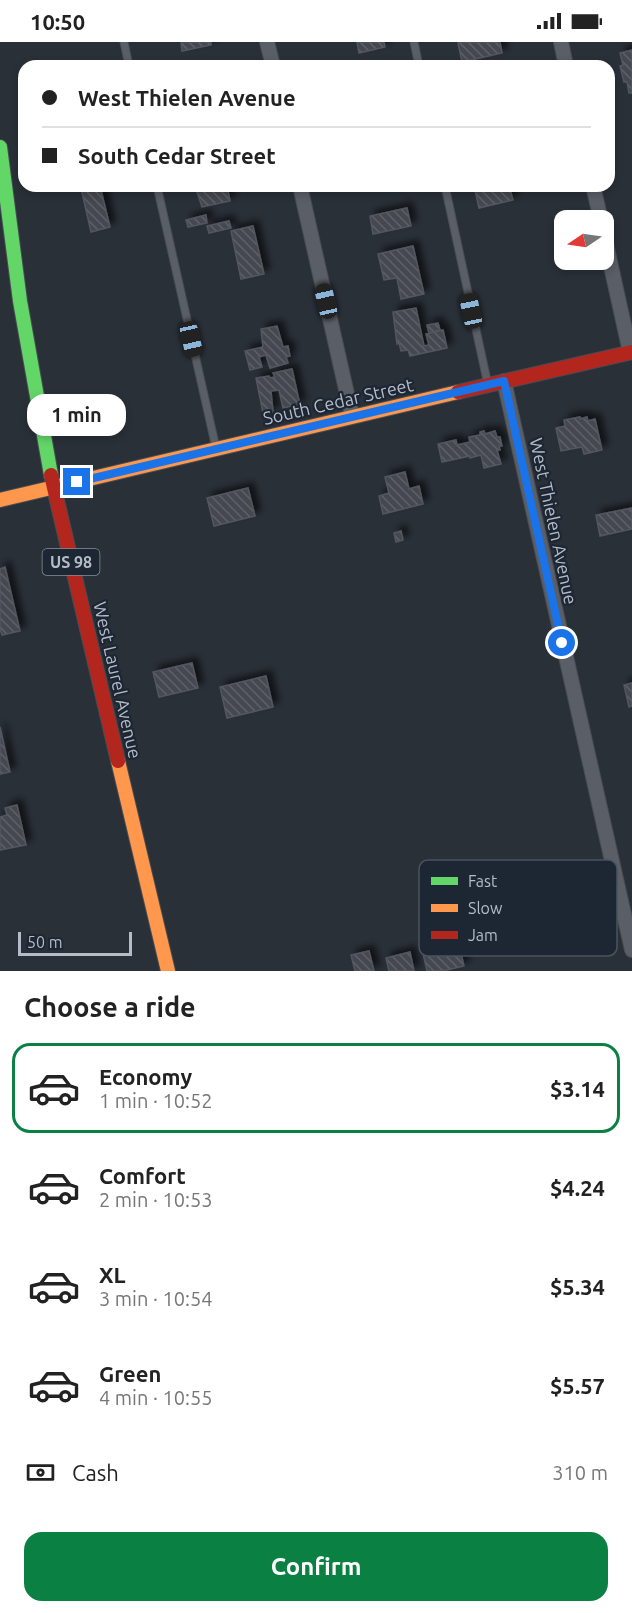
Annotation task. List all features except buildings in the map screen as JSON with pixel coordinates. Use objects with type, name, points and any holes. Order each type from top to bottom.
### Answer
[{"type":"main road","name":"West Laurel Avenue","points":[[0,147],[20,301],[54,488],[168,971]]},
{"type":"main road","name":"South Cedar Street","points":[[0,500],[631,352]]},
{"type":"street","points":[[267,42],[272,60]]},
{"type":"street","points":[[561,42],[565,60]]},
{"type":"street","points":[[301,192],[352,416]]},
{"type":"street","points":[[594,192],[599,210]]},
{"type":"street","points":[[612,270],[631,352]]},
{"type":"street","name":"West Thielen Avenue","points":[[504,381],[612,860]]},
{"type":"street","name":"West Thielen Avenue","points":[[617,883],[632,950]]},
{"type":"lane","points":[[124,42],[128,60]]},
{"type":"lane","points":[[414,42],[418,60]]},
{"type":"lane","points":[[158,192],[216,448]]},
{"type":"lane","points":[[446,192],[488,385]]},
{"type":"traffic: fast","points":[[0,147],[20,301],[51,475]]},
{"type":"traffic: slow","points":[[0,500],[458,392]]},
{"type":"traffic: slow","points":[[118,761],[168,971]]},
{"type":"traffic: jam","points":[[458,392],[632,352]]},
{"type":"traffic: jam","points":[[51,475],[118,761]]},
{"type":"route","points":[[77,482],[504,381],[562,643]]}]
